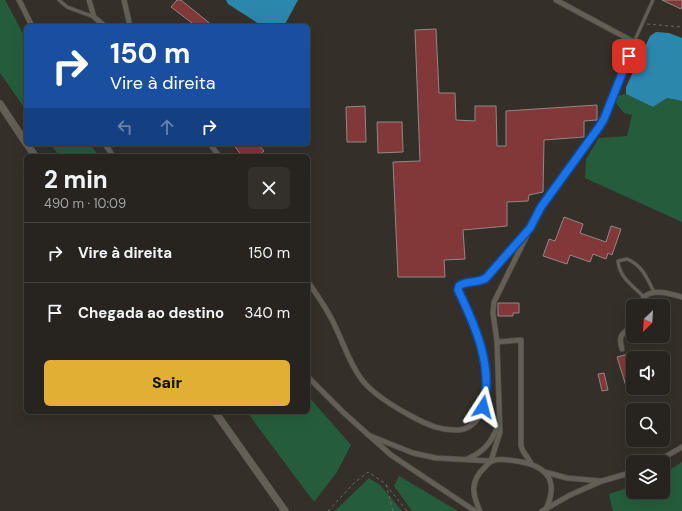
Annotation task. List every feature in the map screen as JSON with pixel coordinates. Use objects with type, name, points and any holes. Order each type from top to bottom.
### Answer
[{"type":"main road","points":[[0,104],[24,140]]},
{"type":"main road","points":[[217,414],[285,511]]},
{"type":"street","points":[[19,0],[31,24]]},
{"type":"street","points":[[88,0],[94,17],[103,24]]},
{"type":"street","points":[[124,0],[130,24]]},
{"type":"street","points":[[480,511],[475,501],[473,488],[479,474],[491,461],[499,436],[497,342],[493,313],[494,302],[541,207],[604,119],[634,42],[556,0]]},
{"type":"street","points":[[310,285],[330,315],[350,361],[363,381],[390,405],[434,428],[448,431],[465,429],[480,418],[486,396],[486,370],[479,340],[458,288],[460,284],[477,282],[486,278],[530,228]]},
{"type":"street","points":[[644,297],[650,293],[657,292],[682,297]]},
{"type":"street","points":[[622,349],[620,339],[621,335],[626,331]]},
{"type":"street","points":[[497,342],[521,340],[521,446],[530,463]]},
{"type":"street","points":[[310,380],[391,456],[475,511]]},
{"type":"street","points":[[464,460],[477,455],[486,448],[495,434],[499,422]]},
{"type":"street","points":[[368,435],[414,453],[436,458],[491,461],[512,460],[530,463],[545,472],[567,478],[602,481]]},
{"type":"street","points":[[668,455],[682,447]]},
{"type":"street","points":[[544,510],[552,493],[550,480],[545,472]]},
{"type":"street","points":[[544,510],[570,495],[602,481],[626,474]]},
{"type":"lane","points":[[59,0],[67,7],[94,17]]},
{"type":"lane","points":[[634,42],[653,0]]},
{"type":"lane","points":[[644,297],[622,274],[618,261],[627,259],[641,268],[654,292]]},
{"type":"path","points":[[643,23],[682,27]]},
{"type":"path","points":[[328,511],[354,483],[368,472],[386,484],[407,511]]},
{"type":"path","points":[[386,484],[393,511]]},
{"type":"green space","points":[[0,0],[5,0],[24,35],[24,107],[0,73]]},
{"type":"green space","points":[[626,94],[653,107],[667,98],[682,101],[682,222],[585,178],[586,159],[599,138],[627,136],[632,115],[624,113],[616,103],[618,96]]},
{"type":"green space","points":[[52,146],[92,146],[98,154],[58,154]]},
{"type":"green space","points":[[310,398],[351,445],[337,472],[314,502],[248,414],[310,414]]},
{"type":"green space","points":[[682,462],[682,511],[613,511],[609,494],[626,488],[626,499],[670,499],[670,470]]},
{"type":"green space","points":[[399,476],[458,511],[412,511],[394,486]]},
{"type":"green space","points":[[369,478],[380,485],[402,511],[335,511]]},
{"type":"water","points":[[226,0],[298,0],[285,24],[259,24],[228,4]]},
{"type":"water","points":[[656,32],[669,33],[682,38],[682,101],[667,98],[653,107],[626,94],[626,87],[650,36]]},
{"type":"building","points":[[177,0],[181,0],[211,24],[193,24],[171,7]]},
{"type":"building","points":[[662,0],[682,0],[681,9]]},
{"type":"building","points":[[436,29],[439,93],[455,93],[456,120],[475,121],[475,106],[496,106],[497,146],[506,146],[506,111],[597,105],[597,120],[584,121],[584,137],[544,140],[543,192],[529,195],[528,201],[507,202],[507,226],[463,230],[465,259],[444,260],[445,277],[398,277],[393,162],[420,161],[415,30]]},
{"type":"building","points":[[365,106],[366,142],[347,142],[346,107]]},
{"type":"building","points":[[377,122],[402,122],[403,152],[378,153]]},
{"type":"building","points":[[234,146],[260,146],[264,151],[260,154],[240,154]]},
{"type":"building","points":[[564,217],[583,224],[580,233],[606,242],[611,226],[621,229],[612,255],[608,253],[606,259],[593,254],[590,262],[570,255],[567,264],[543,256],[549,239],[555,241]]},
{"type":"building","points":[[498,303],[519,303],[519,313],[513,313],[513,316],[498,316]]},
{"type":"building","points":[[626,355],[626,386],[617,357]]},
{"type":"building","points":[[604,373],[608,390],[602,391],[598,374]]},
{"type":"route","points":[[483,407],[486,396],[486,370],[479,340],[458,288],[460,284],[482,281],[486,278],[530,228],[541,207],[604,119],[629,56]]}]
